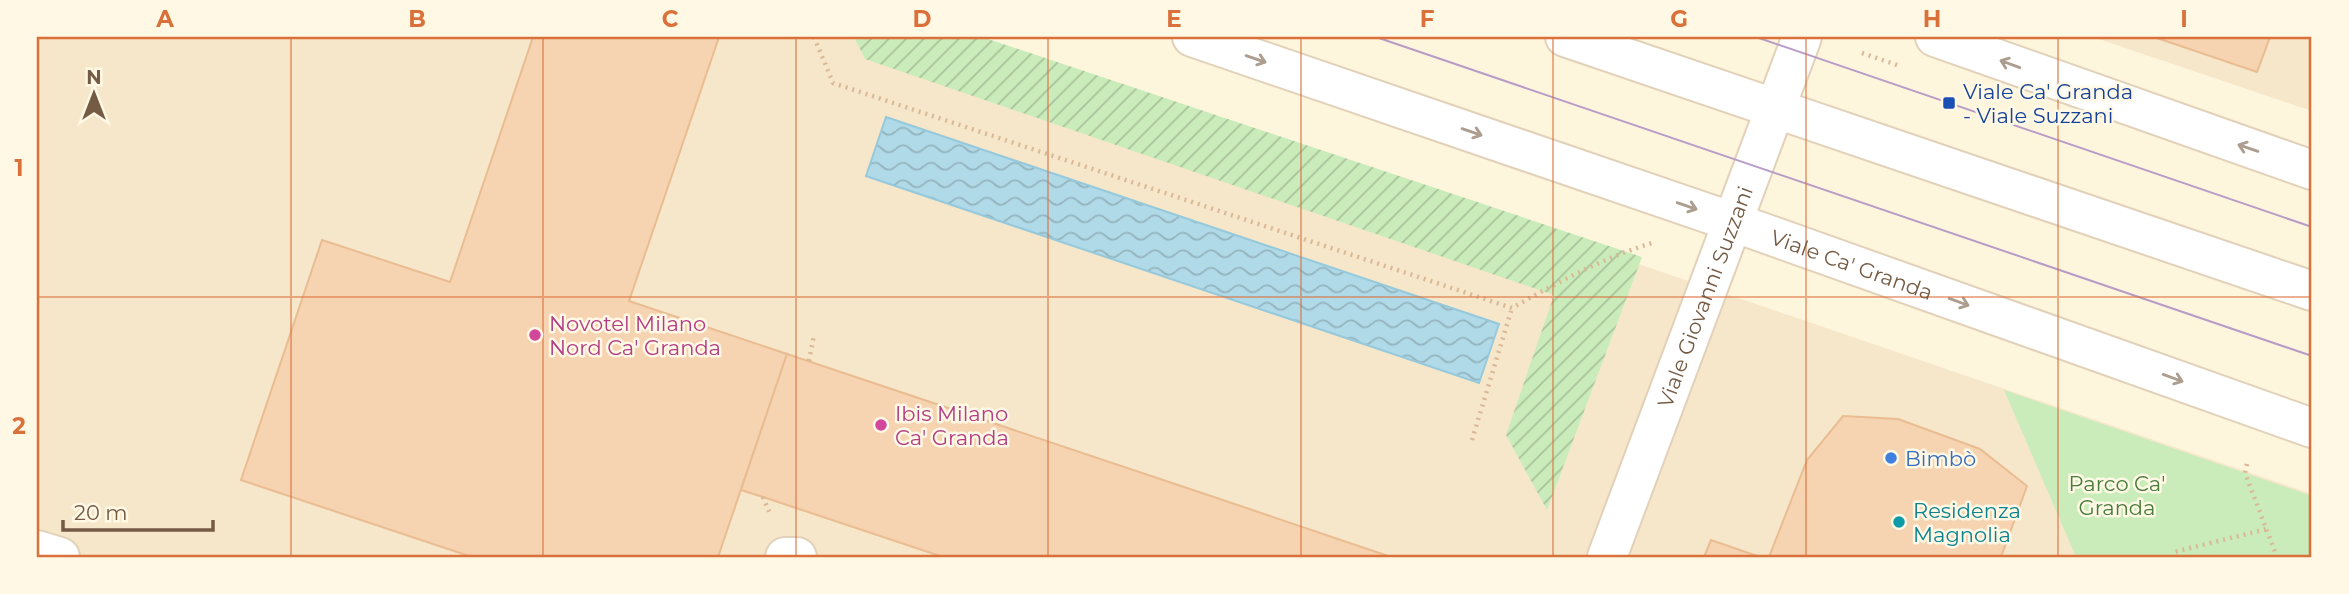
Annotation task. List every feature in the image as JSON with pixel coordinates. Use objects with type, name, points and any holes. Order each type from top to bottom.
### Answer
[{"type":"street","name":"Viale Ca' Granda","points":[[1192,37],[1733,222],[2312,428]]},
{"type":"street","points":[[1565,37],[2312,291]]},
{"type":"street","name":"Viale Giovanni Suzzani","points":[[1607,557],[1802,37]]},
{"type":"street","points":[[1935,37],[2312,170]]},
{"type":"street","points":[[37,550],[60,557]]},
{"type":"street","points":[[785,557],[797,557]]},
{"type":"path","points":[[814,37],[833,83],[1512,308]]},
{"type":"path","points":[[1472,440],[1512,308],[1625,251],[1654,242]]},
{"type":"path","points":[[808,361],[814,335]]},
{"type":"path","points":[[2248,464],[2245,473],[2277,557]]},
{"type":"path","points":[[2176,557],[2174,552],[2267,529]]},
{"type":"shaded area","points":[[37,37],[974,37],[2312,494],[2312,557],[37,557]]},
{"type":"shaded area","points":[[2093,37],[2312,37],[2312,111]]},
{"type":"green space","points":[[854,37],[982,37],[1642,257],[1547,510],[1506,435],[1554,295],[865,59]]},
{"type":"green space","name":"Parco Ca' Granda","points":[[2004,390],[2312,496],[2312,557],[2076,557]]},
{"type":"water","points":[[886,117],[1499,324],[1479,383],[866,176]]},
{"type":"building","points":[[533,37],[719,37],[629,301],[787,354],[718,557],[472,557],[241,480],[322,240],[450,282]]},
{"type":"building","points":[[2154,37],[2270,37],[2257,72]]},
{"type":"building","name":"Ibis Milano Ca' Granda","points":[[787,354],[1391,557],[943,557],[741,490]]},
{"type":"building","name":"Residenza Magnolia","points":[[1843,416],[1898,419],[1980,449],[2027,486],[2001,557],[1769,557],[1807,460]]},
{"type":"building","points":[[1711,540],[1760,557],[1704,557]]},
{"type":"tram line","points":[[1376,37],[2312,356]]},
{"type":"tram line","points":[[1756,37],[2312,227]]},
{"type":"place","name":"Viale Ca' Granda - Viale Suzzani","points":[[1949,103]]},
{"type":"place","name":"Novotel Milano Nord Ca' Granda","points":[[535,335]]},
{"type":"place","name":"Ibis Milano Ca' Granda","points":[[881,425]]},
{"type":"place","name":"Bimbò","points":[[1891,458]]},
{"type":"place","name":"Residenza Magnolia","points":[[1899,522]]}]
